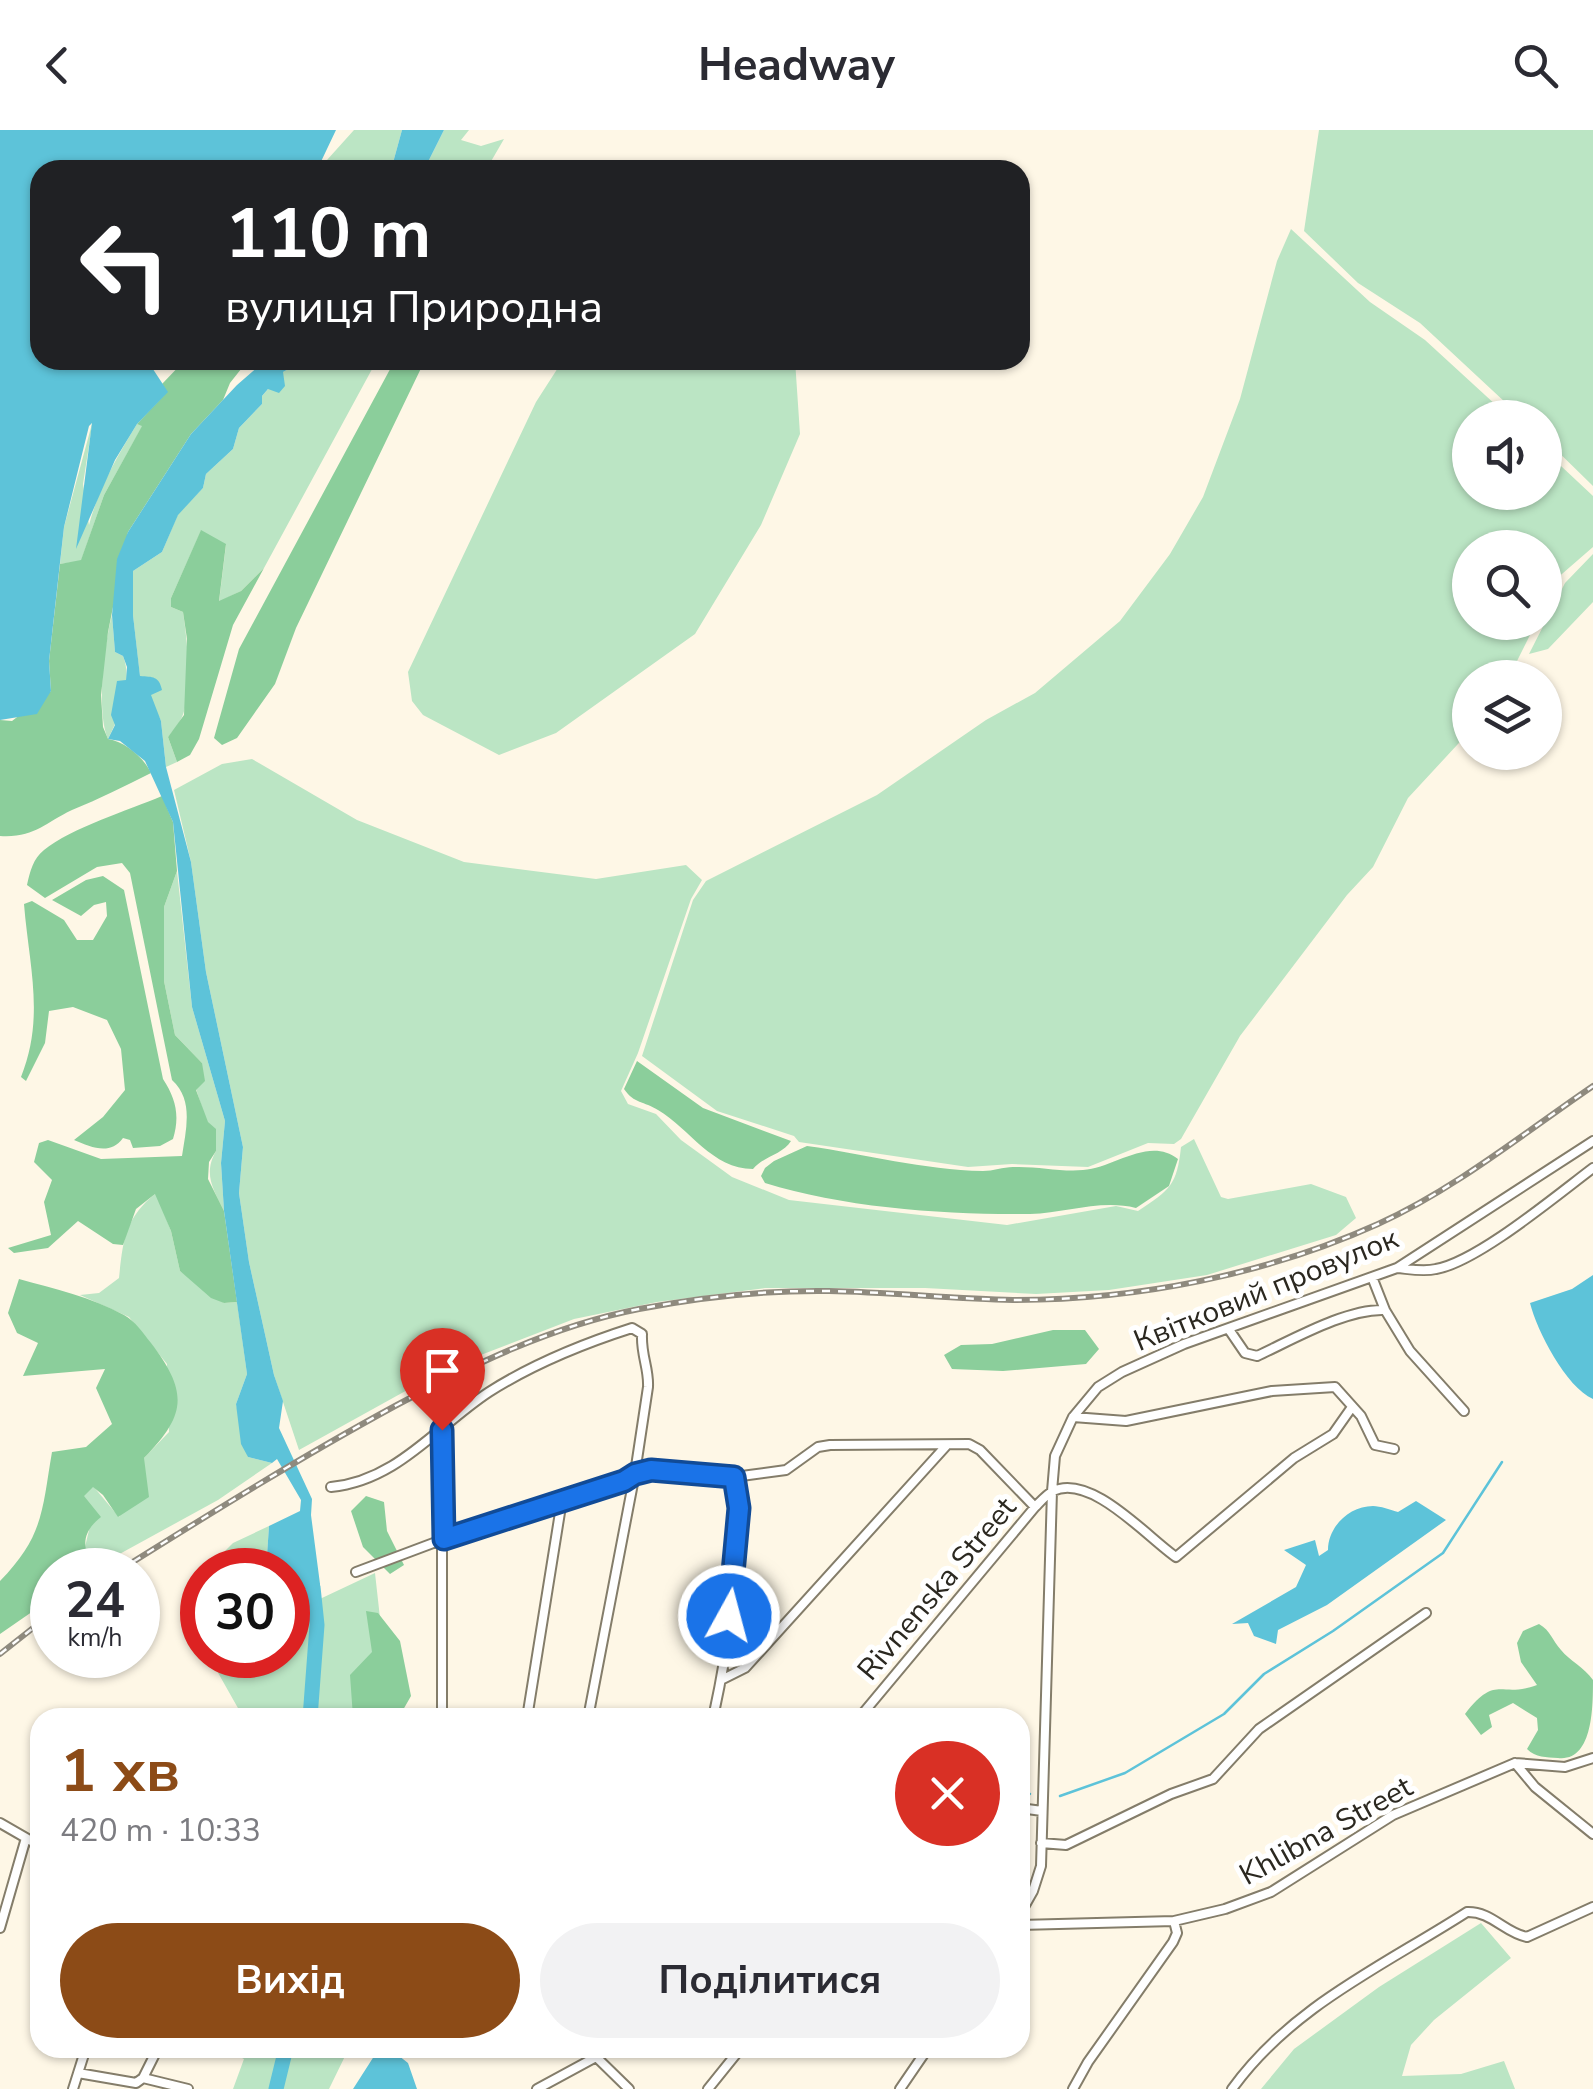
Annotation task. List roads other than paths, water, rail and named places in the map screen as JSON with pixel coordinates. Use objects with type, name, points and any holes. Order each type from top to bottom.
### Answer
[{"type":"street","name":"Квітковий провулок","points":[[1030,1895],[1038,1879],[1042,1843],[1055,1456],[1073,1417],[1098,1387],[1122,1372],[1184,1344],[1397,1268],[1593,1141]]},
{"type":"street","points":[[1397,1268],[1427,1270],[1446,1266],[1511,1229],[1593,1168]]},
{"type":"street","points":[[1372,1277],[1385,1310],[1410,1351],[1464,1411]]},
{"type":"street","points":[[1230,1330],[1245,1353],[1257,1356],[1340,1320],[1385,1310]]},
{"type":"street","points":[[331,1487],[354,1485],[378,1474],[442,1430],[460,1411],[515,1376],[632,1328],[642,1334],[641,1356],[648,1388],[590,1708]]},
{"type":"street","points":[[1073,1417],[1126,1421],[1272,1391],[1335,1387],[1368,1426],[1375,1445],[1394,1448]]},
{"type":"street","points":[[1052,1491],[1072,1486],[1099,1496],[1172,1555],[1181,1556],[1294,1458],[1333,1434],[1352,1407]]},
{"type":"street","points":[[442,1430],[442,1708]]},
{"type":"street","points":[[356,1572],[635,1474],[682,1472],[734,1477],[786,1470],[818,1447],[830,1445],[969,1444],[980,1450],[1035,1506]]},
{"type":"street","points":[[721,1680],[745,1668],[946,1446]]},
{"type":"street","points":[[715,1708],[736,1551],[739,1508],[734,1477]]},
{"type":"street","name":"Rivnenska Street","points":[[867,1708],[1035,1506],[1052,1491]]},
{"type":"street","points":[[528,1708],[562,1500]]},
{"type":"street","points":[[1042,1843],[1066,1844],[1213,1779],[1259,1730],[1426,1614]]},
{"type":"street","name":"Khlibna Street","points":[[1030,1925],[1174,1921],[1225,1909],[1271,1892],[1393,1816],[1515,1763],[1565,1768],[1593,1758]]},
{"type":"street","points":[[1515,1763],[1535,1787],[1593,1834]]},
{"type":"street","points":[[1030,1810],[1042,1812]]},
{"type":"street","points":[[0,1823],[30,1840]]},
{"type":"street","points":[[0,1928],[26,1838]]},
{"type":"street","points":[[1232,2089],[1283,2031],[1325,1998],[1467,1912],[1485,1915],[1527,1937],[1593,1908]]},
{"type":"street","points":[[1073,2089],[1172,1942],[1176,1933],[1174,1921]]},
{"type":"street","points":[[73,2089],[83,2058]]},
{"type":"street","points":[[78,2072],[136,2083],[153,2058]]},
{"type":"street","points":[[537,2089],[596,2058],[629,2089]]},
{"type":"street","points":[[708,2089],[734,2058]]},
{"type":"street","points":[[900,2089],[921,2058]]},
{"type":"street","points":[[143,2078],[188,2089]]},
{"type":"water","points":[[0,130],[336,130],[322,160],[30,160],[30,370],[154,370],[168,392],[137,424],[115,460],[76,549],[92,423],[89,426],[64,527],[49,661],[51,691],[37,714],[0,720]]},
{"type":"water","points":[[402,130],[444,130],[429,160],[394,160]]},
{"type":"water","points":[[254,370],[287,370],[283,372],[285,386],[279,393],[268,389],[262,404],[239,428],[233,449],[206,474],[203,488],[178,515],[162,552],[133,571],[133,615],[140,676],[155,678],[162,690],[151,695],[161,721],[166,767],[191,862],[206,972],[243,1147],[239,1193],[249,1262],[283,1401],[279,1428],[312,1499],[320,1584],[319,1603],[314,1607],[310,1593],[310,1548],[268,1548],[269,1526],[300,1511],[301,1500],[277,1459],[272,1463],[248,1457],[241,1444],[236,1404],[247,1374],[224,1211],[221,1163],[225,1121],[192,1007],[173,822],[145,761],[120,741],[108,739],[115,725],[111,715],[117,681],[126,680],[127,667],[123,656],[115,652],[112,615],[117,559],[128,532],[191,434]]},
{"type":"water","points":[[1593,1275],[1593,1399],[1573,1383],[1554,1357],[1530,1303],[1572,1289]]},
{"type":"water","points":[[1416,1501],[1446,1520],[1327,1605],[1278,1630],[1276,1644],[1254,1636],[1248,1623],[1232,1624],[1296,1587],[1306,1565],[1284,1550],[1315,1540],[1319,1556],[1328,1550],[1332,1533],[1348,1514],[1373,1506],[1398,1512]]},
{"type":"water","points":[[373,2058],[402,2058],[408,2063],[417,2089],[353,2089]]},
{"type":"waterway","points":[[1060,1796],[1125,1773],[1224,1714],[1264,1674],[1333,1631],[1443,1553],[1502,1462]]},
{"type":"waterway","points":[[311,1708],[317,1625],[313,1587]]},
{"type":"waterway","points":[[276,2089],[284,2058]]},
{"type":"railway","points":[[156,1548],[395,1406],[483,1362],[575,1326],[663,1305],[757,1293],[829,1291],[1060,1299],[1200,1281],[1335,1242],[1407,1210],[1462,1177],[1593,1086]]},
{"type":"railway","points":[[0,1654],[30,1630]]}]
